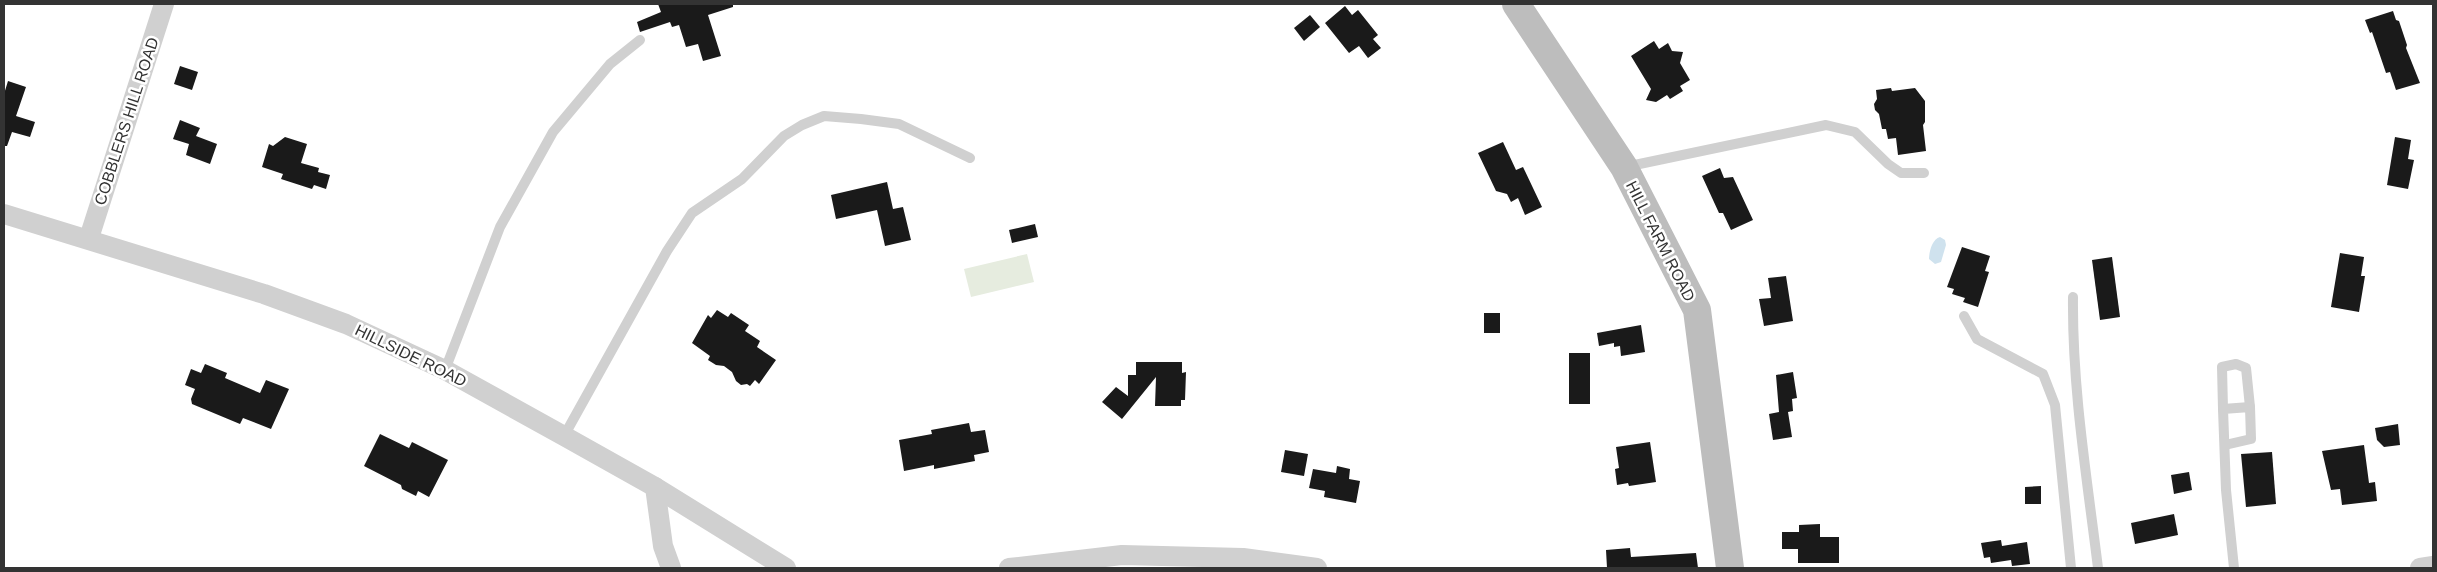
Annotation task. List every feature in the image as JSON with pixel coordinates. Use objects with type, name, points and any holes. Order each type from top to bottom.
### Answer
[{"type":"main road","name":"HILL FARM ROAD","points":[[1516,4],[1624,168],[1697,310],[1730,568]]},
{"type":"street","name":"COBBLERS HILL ROAD","points":[[89,238],[164,4]]},
{"type":"street","name":"HILLSIDE ROAD","points":[[4,214],[89,238],[264,294],[343,323],[445,370],[655,487],[786,568]]},
{"type":"street","points":[[655,487],[663,546],[671,568]]},
{"type":"street","points":[[1009,568],[1122,555],[1244,558],[1317,568]]},
{"type":"street","points":[[2420,568],[2433,566]]},
{"type":"lane","points":[[445,370],[500,227],[553,132],[610,64],[640,40]]},
{"type":"lane","points":[[564,436],[667,251],[692,213],[742,179],[784,136],[802,125],[824,116],[861,119],[899,124],[970,158]]},
{"type":"lane","points":[[1624,168],[1826,125],[1855,132],[1888,164],[1901,173],[1924,173]]},
{"type":"lane","points":[[2073,297],[2072,339],[2078,412],[2098,568]]},
{"type":"lane","points":[[1964,316],[1977,339],[2043,374],[2055,406],[2071,568]]},
{"type":"lane","points":[[2225,445],[2251,439],[2246,368],[2236,364],[2222,367],[2226,490],[2234,568]]},
{"type":"lane","points":[[2223,409],[2250,407]]},
{"type":"shaded area","points":[[1027,254],[1034,282],[971,297],[964,269]]},
{"type":"water","points":[[1940,237],[1945,240],[1946,245],[1941,262],[1935,264],[1929,259],[1931,246]]},
{"type":"building","points":[[658,4],[733,4],[733,7],[708,15],[721,56],[703,61],[698,44],[686,47],[679,25],[672,27],[670,22],[640,32],[637,22],[661,12]]},
{"type":"building","points":[[1345,6],[1352,15],[1358,10],[1378,35],[1373,39],[1381,48],[1368,58],[1359,46],[1349,53],[1325,23]]},
{"type":"building","points":[[2393,11],[2396,20],[2399,21],[2407,45],[2406,48],[2420,83],[2396,90],[2390,72],[2386,73],[2372,32],[2370,33],[2365,20]]},
{"type":"building","points":[[1310,15],[1320,27],[1304,41],[1294,28]]},
{"type":"building","points":[[1654,41],[1659,49],[1668,43],[1672,51],[1683,52],[1680,63],[1690,80],[1680,86],[1683,91],[1670,99],[1667,95],[1656,102],[1646,100],[1651,89],[1631,56]]},
{"type":"building","points":[[180,66],[198,72],[192,90],[174,84]]},
{"type":"building","points":[[8,81],[26,87],[16,116],[35,122],[30,137],[12,132],[7,146],[4,146],[4,94]]},
{"type":"building","points":[[1891,88],[1892,91],[1915,88],[1925,101],[1925,122],[1923,125],[1926,151],[1898,155],[1896,138],[1888,139],[1886,129],[1882,129],[1879,114],[1875,110],[1874,104],[1877,99],[1876,90]]},
{"type":"building","points":[[180,120],[200,128],[196,136],[217,144],[210,164],[186,155],[189,144],[173,139]]},
{"type":"building","points":[[285,137],[307,144],[301,163],[319,168],[318,172],[330,175],[326,189],[314,185],[312,189],[281,179],[283,174],[262,167],[269,144],[273,146]]},
{"type":"building","points":[[2395,137],[2411,140],[2408,159],[2414,160],[2408,189],[2387,185]]},
{"type":"building","points":[[1503,142],[1516,170],[1523,167],[1542,207],[1525,215],[1518,198],[1511,202],[1507,194],[1496,191],[1478,153]]},
{"type":"building","points":[[1720,168],[1724,178],[1733,177],[1753,220],[1731,230],[1723,213],[1719,213],[1702,176]]},
{"type":"building","points":[[887,182],[893,209],[903,207],[911,240],[885,246],[877,210],[836,219],[831,195]]},
{"type":"building","points":[[1035,224],[1038,237],[1012,243],[1009,230]]},
{"type":"building","points":[[1962,247],[1990,256],[1985,271],[1989,272],[1978,307],[1963,302],[1965,298],[1952,294],[1954,289],[1947,287]]},
{"type":"building","points":[[2340,253],[2364,257],[2361,276],[2365,276],[2359,312],[2331,307]]},
{"type":"building","points":[[2112,257],[2120,317],[2100,320],[2092,260]]},
{"type":"building","points":[[1786,276],[1793,321],[1764,326],[1759,299],[1771,298],[1768,278]]},
{"type":"building","points":[[717,310],[728,317],[731,313],[749,325],[745,331],[760,341],[757,347],[776,360],[759,384],[755,380],[750,386],[747,384],[741,385],[736,381],[732,372],[724,366],[716,365],[708,360],[710,356],[692,343],[708,315],[711,318]]},
{"type":"building","points":[[1484,313],[1500,313],[1500,333],[1484,333]]},
{"type":"building","points":[[1641,325],[1645,352],[1621,356],[1620,346],[1614,347],[1614,343],[1599,346],[1597,333]]},
{"type":"building","points":[[1569,353],[1590,353],[1590,404],[1569,404]]},
{"type":"building","points":[[1136,362],[1182,362],[1182,373],[1186,372],[1185,400],[1181,400],[1181,406],[1155,406],[1156,377],[1122,419],[1102,402],[1116,387],[1128,396],[1128,375],[1136,375]]},
{"type":"building","points":[[205,364],[227,373],[225,378],[260,393],[266,380],[289,389],[271,429],[243,418],[240,424],[192,404],[191,399],[195,389],[185,385],[191,369],[201,373]]},
{"type":"building","points":[[1793,372],[1797,398],[1792,399],[1793,411],[1788,412],[1792,437],[1773,440],[1769,414],[1779,412],[1776,375]]},
{"type":"building","points":[[969,423],[971,432],[985,430],[989,452],[974,455],[975,461],[934,469],[934,465],[904,471],[899,440],[932,434],[931,430]]},
{"type":"building","points":[[2398,424],[2400,445],[2384,447],[2377,440],[2375,428]]},
{"type":"building","points":[[380,434],[409,448],[412,442],[448,460],[429,497],[418,491],[416,496],[402,489],[401,485],[364,466]]},
{"type":"building","points":[[1650,442],[1656,482],[1629,486],[1628,483],[1617,485],[1615,469],[1619,468],[1616,447]]},
{"type":"building","points":[[2364,445],[2369,483],[2375,482],[2377,501],[2342,505],[2340,489],[2331,490],[2322,451]]},
{"type":"building","points":[[1285,450],[1308,454],[1304,476],[1281,472]]},
{"type":"building","points":[[2272,452],[2276,504],[2246,507],[2241,454]]},
{"type":"building","points":[[1337,466],[1350,469],[1349,479],[1360,481],[1356,503],[1324,497],[1325,491],[1309,488],[1313,469],[1336,473]]},
{"type":"building","points":[[2189,472],[2192,490],[2174,494],[2171,475]]},
{"type":"building","points":[[2041,486],[2041,504],[2025,504],[2025,487]]},
{"type":"building","points":[[2174,514],[2178,535],[2135,544],[2131,523]]},
{"type":"building","points":[[1820,524],[1820,537],[1839,537],[1839,563],[1798,563],[1798,549],[1782,549],[1782,532],[1799,532],[1799,525]]},
{"type":"building","points":[[2001,540],[2002,546],[2027,542],[2030,564],[2012,566],[2011,560],[1991,563],[1990,557],[1984,558],[1981,543]]},
{"type":"building","points":[[1630,548],[1631,557],[1696,553],[1698,568],[1607,568],[1606,550]]}]
